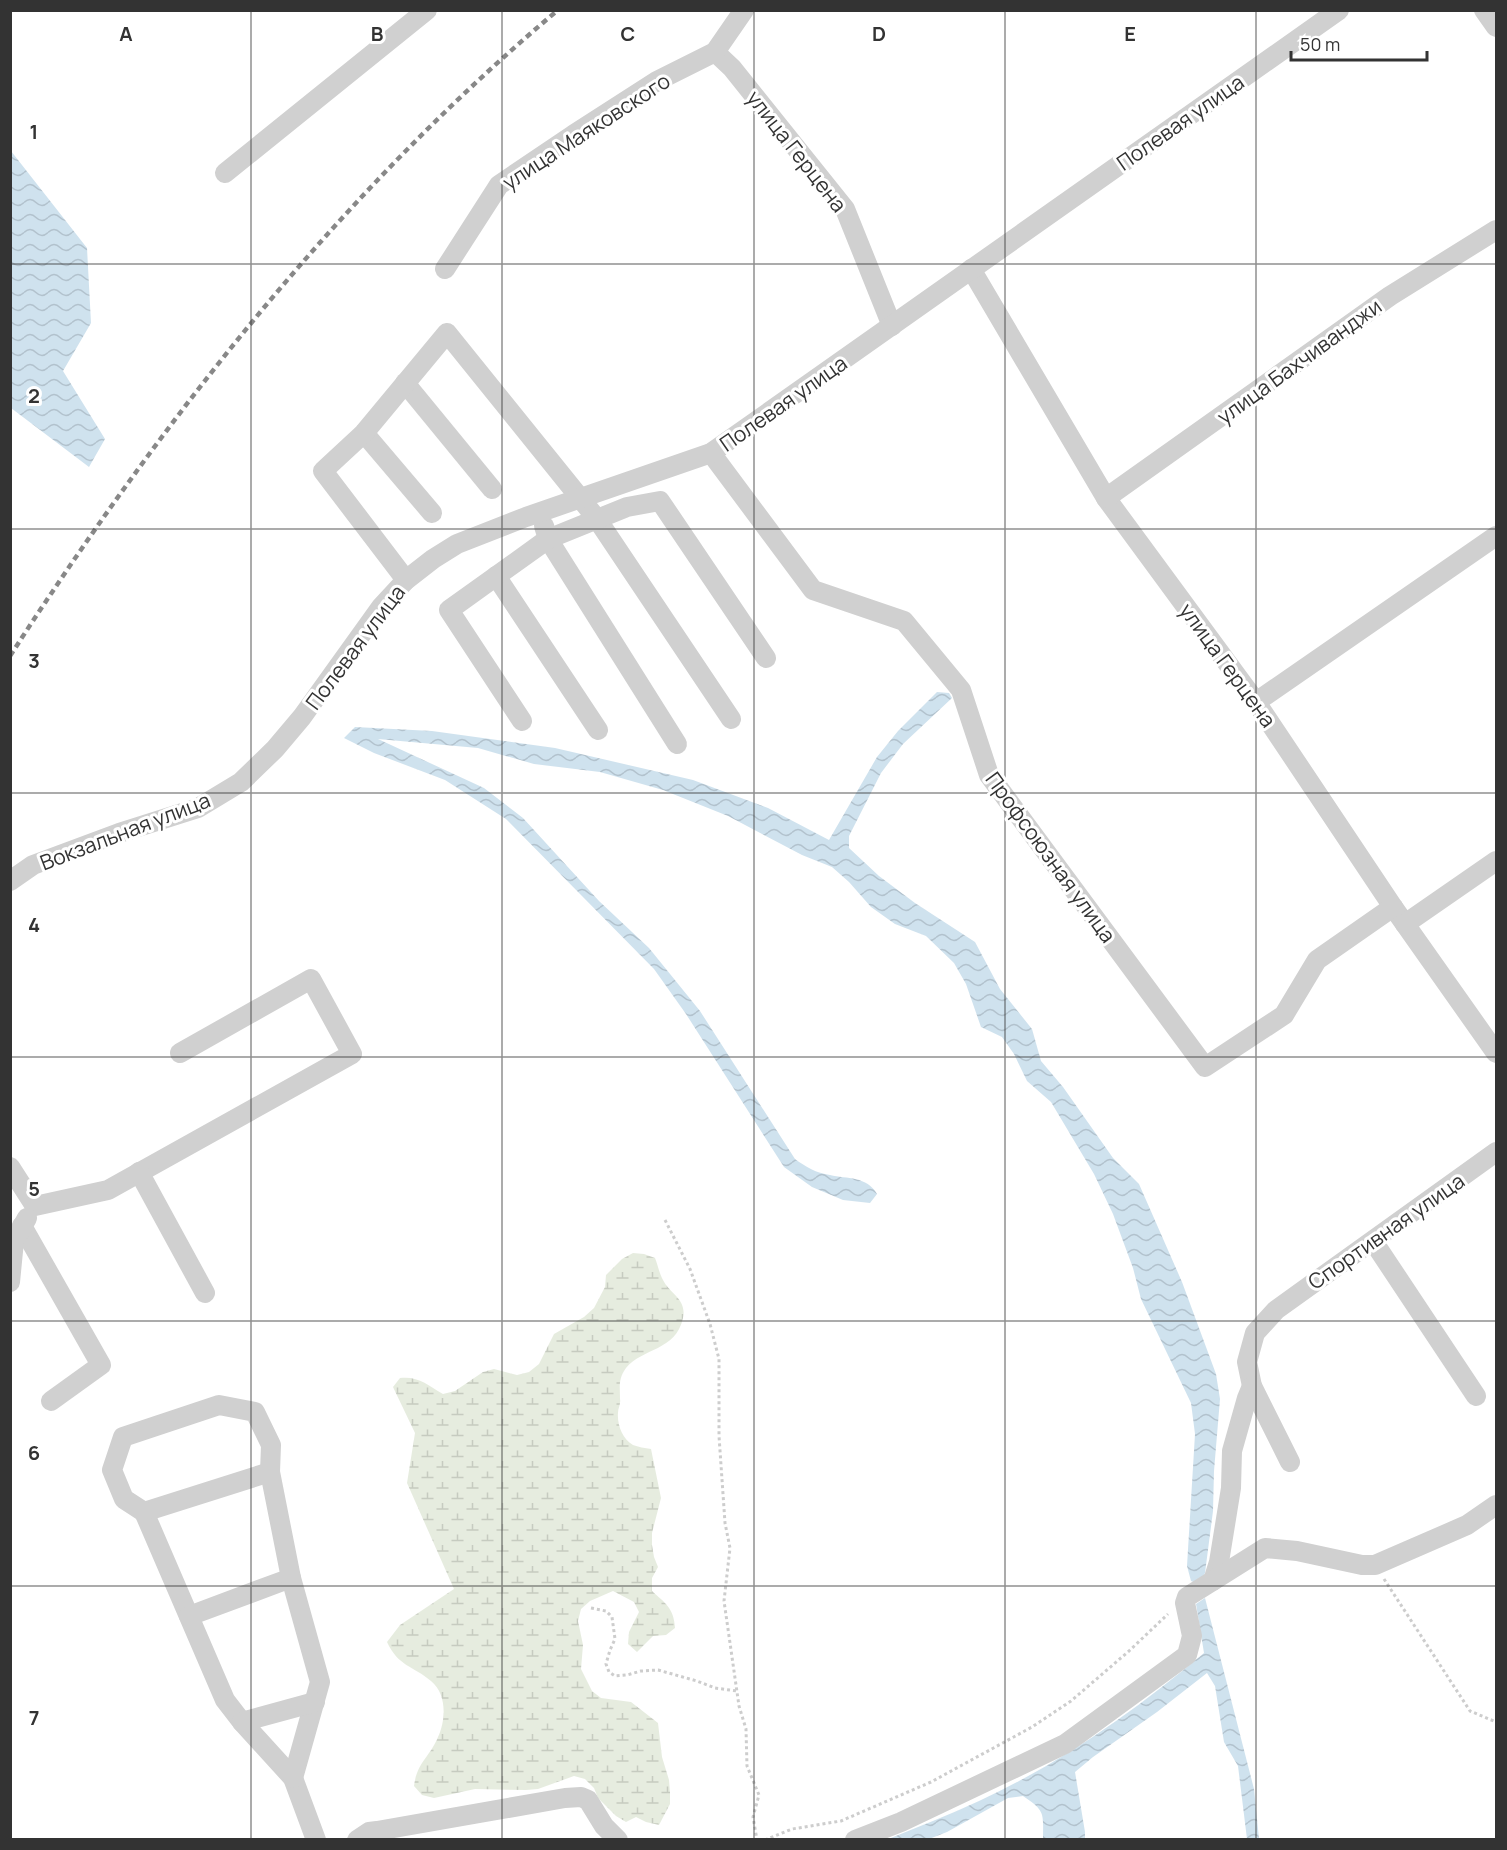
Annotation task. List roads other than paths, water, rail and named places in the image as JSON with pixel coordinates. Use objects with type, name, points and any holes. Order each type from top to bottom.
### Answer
[{"type":"street","points":[[225,173],[427,10]]},
{"type":"street","name":"улица Маяковского","points":[[445,269],[499,185],[657,81],[715,52],[744,10]]},
{"type":"street","name":"Полевая улица","points":[[241,782],[275,749],[302,717],[381,607],[406,580],[433,559],[457,544],[539,512],[711,453],[1339,10]]},
{"type":"street","points":[[1484,10],[1497,27]]},
{"type":"street","name":"улица Герцена","points":[[715,52],[732,68],[845,209],[892,327]]},
{"type":"street","name":"улица Бахчиванджи","points":[[1106,498],[1390,296],[1497,230]]},
{"type":"street","name":"улица Герцена","points":[[971,269],[1106,498],[1256,702],[1393,907],[1497,1053]]},
{"type":"street","points":[[406,580],[323,471],[364,433],[447,333],[597,519],[730,719]]},
{"type":"street","points":[[405,383],[492,489]]},
{"type":"street","points":[[364,433],[432,513]]},
{"type":"street","name":"Профсоюзная улица","points":[[711,453],[813,591],[904,621],[962,690],[989,775],[1205,1067],[1284,1015],[1317,960],[1393,907]]},
{"type":"street","points":[[522,721],[449,610],[548,539],[627,507],[660,501],[766,658]]},
{"type":"street","points":[[539,512],[548,539],[677,744]]},
{"type":"street","points":[[1256,702],[1497,536]]},
{"type":"street","points":[[496,576],[598,730]]},
{"type":"street","name":"Вокзальная улица","points":[[10,881],[33,865],[119,833],[198,808],[241,782]]},
{"type":"street","points":[[1405,924],[1497,861]]},
{"type":"street","points":[[10,1282],[14,1241],[35,1206],[108,1190],[352,1054],[311,979],[180,1053]]},
{"type":"street","name":"Спортивная улица","points":[[1252,1386],[1247,1362],[1255,1333],[1276,1310],[1497,1152]]},
{"type":"street","points":[[10,1167],[35,1206]]},
{"type":"street","points":[[139,1172],[205,1293]]},
{"type":"street","points":[[22,1226],[101,1365],[51,1401]]},
{"type":"street","points":[[1373,1241],[1476,1396]]},
{"type":"street","points":[[1252,1386],[1290,1462]]},
{"type":"street","points":[[1213,1581],[1219,1562],[1231,1488],[1232,1451],[1252,1386]]},
{"type":"street","points":[[293,1778],[320,1682],[291,1578],[270,1472],[271,1445],[255,1412],[219,1405],[123,1437],[112,1470],[124,1499],[144,1512],[225,1700],[293,1778],[316,1839]]},
{"type":"street","points":[[144,1512],[270,1472]]},
{"type":"street","points":[[855,1839],[901,1822],[1065,1744],[1187,1655],[1192,1636],[1185,1603],[1187,1597],[1265,1548],[1297,1551],[1362,1565],[1375,1565],[1467,1525],[1497,1505]]},
{"type":"street","points":[[189,1616],[291,1578]]},
{"type":"street","points":[[242,1722],[315,1702]]},
{"type":"street","points":[[357,1839],[369,1832],[581,1797],[588,1800],[604,1826],[618,1839]]},
{"type":"water","points":[[11,151],[87,248],[91,323],[63,371],[105,439],[89,467],[11,408]]},
{"type":"water","points":[[937,692],[949,693],[952,698],[903,744],[881,773],[849,836],[849,848],[879,876],[915,903],[975,942],[1000,989],[1032,1029],[1041,1061],[1063,1087],[1113,1158],[1139,1184],[1182,1282],[1216,1374],[1220,1399],[1213,1511],[1205,1573],[1196,1583],[1191,1581],[1187,1566],[1195,1434],[1191,1403],[1141,1299],[1133,1268],[1113,1214],[1094,1174],[1051,1102],[1027,1081],[1014,1054],[1002,1037],[981,1027],[966,984],[954,963],[926,936],[895,924],[871,907],[832,867],[802,855],[728,816],[663,790],[600,772],[534,764],[478,748],[378,739],[484,788],[523,818],[599,901],[649,948],[700,1011],[795,1159],[820,1173],[862,1181],[873,1188],[877,1194],[870,1203],[843,1200],[812,1187],[784,1167],[686,1014],[654,969],[506,819],[445,780],[374,753],[344,738],[355,727],[432,731],[555,748],[693,780],[768,808],[829,840],[877,757],[898,731]]},
{"type":"water","points":[[1205,1598],[1254,1789],[1259,1839],[1247,1839],[1238,1766],[1224,1742],[1215,1686],[1207,1673],[1075,1772],[1085,1839],[1043,1839],[1042,1814],[1023,1796],[1008,1798],[947,1832],[929,1839],[886,1840],[979,1801],[1039,1770],[1096,1735],[1151,1695],[1204,1653],[1196,1604]]},
{"type":"railway","points":[[10,656],[130,480],[260,312],[329,232],[402,155],[478,81],[558,10]]}]
